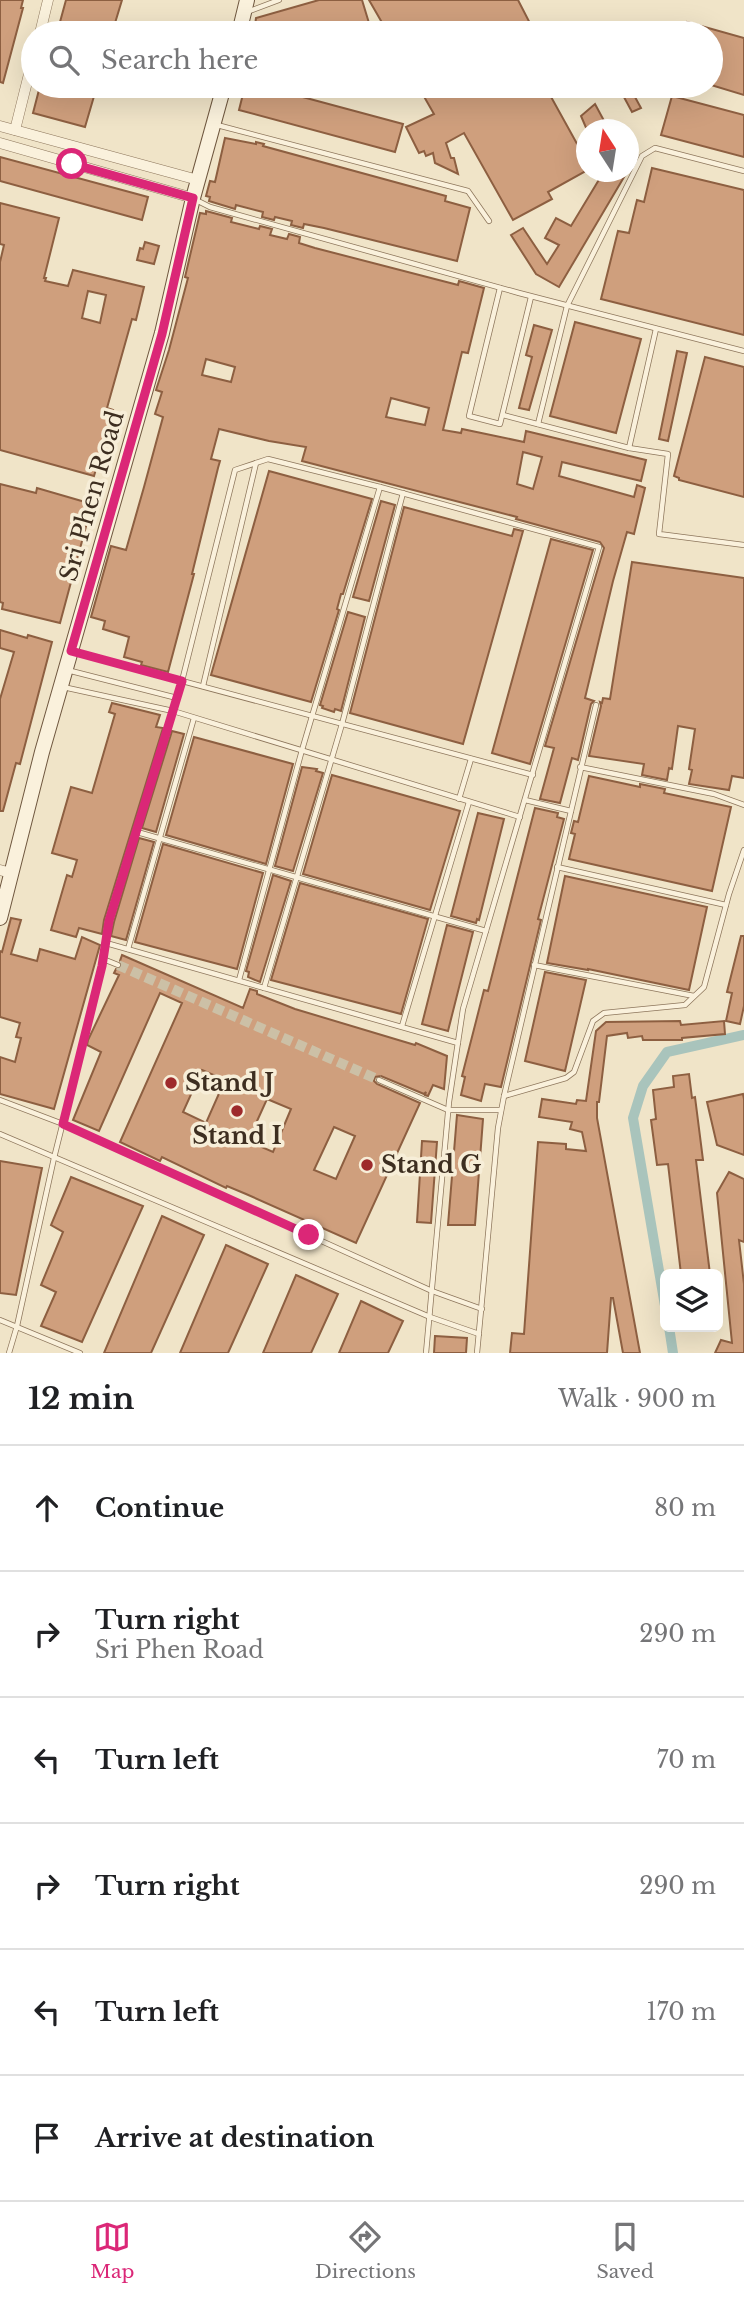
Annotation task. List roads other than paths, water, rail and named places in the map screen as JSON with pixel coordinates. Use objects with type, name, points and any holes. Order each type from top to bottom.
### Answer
[{"type":"main road","name":"Sri Phen Road","points":[[0,918],[6,871],[162,334],[193,198],[221,98]]},
{"type":"street","points":[[43,21],[48,0]]},
{"type":"street","points":[[15,130],[23,98]]},
{"type":"street","points":[[0,126],[198,180]]},
{"type":"street","points":[[0,143],[193,198]]},
{"type":"lane","points":[[246,6],[279,0]]},
{"type":"lane","points":[[214,124],[468,191],[489,221]]},
{"type":"lane","points":[[538,424],[567,306],[642,156],[655,148],[744,170]]},
{"type":"lane","points":[[193,198],[210,207],[531,297],[744,352]]},
{"type":"lane","points":[[500,288],[469,416],[500,424],[531,297]]},
{"type":"lane","points":[[629,448],[656,329]]},
{"type":"lane","points":[[503,415],[629,448],[668,454],[659,534],[744,545]]},
{"type":"lane","points":[[9,1353],[18,1326],[54,1158],[103,959],[109,921],[182,681],[235,470],[268,459],[599,547],[463,1009],[448,1110],[426,1353]]},
{"type":"lane","points":[[203,686],[256,463]]},
{"type":"lane","points":[[239,980],[302,750],[380,487]]},
{"type":"lane","points":[[264,988],[342,724],[403,493]]},
{"type":"lane","points":[[71,651],[533,775]]},
{"type":"lane","points":[[66,669],[177,698]]},
{"type":"lane","points":[[61,687],[173,711],[520,817]]},
{"type":"lane","points":[[478,1353],[501,1110],[596,705]]},
{"type":"lane","points":[[128,949],[194,718]]},
{"type":"lane","points":[[459,799],[471,759]]},
{"type":"lane","points":[[580,767],[714,794],[744,805]]},
{"type":"lane","points":[[525,800],[570,811]]},
{"type":"lane","points":[[402,1026],[469,802]]},
{"type":"lane","points":[[136,832],[486,931]]},
{"type":"lane","points":[[504,1096],[566,1078],[574,1072],[593,1021],[604,1013],[685,1005],[704,987],[744,850]]},
{"type":"lane","points":[[557,867],[726,905]]},
{"type":"lane","points":[[106,943],[458,1042]]},
{"type":"lane","points":[[103,959],[118,965]]},
{"type":"lane","points":[[534,965],[694,996]]},
{"type":"lane","points":[[379,1080],[448,1110],[501,1110]]},
{"type":"lane","points":[[0,1100],[63,1124],[432,1291],[481,1309]]},
{"type":"lane","points":[[0,1134],[429,1317],[479,1334]]},
{"type":"lane","points":[[0,1320],[80,1353]]},
{"type":"waterway","points":[[660,1277],[633,1118],[643,1086],[667,1052],[744,1035]]},
{"type":"waterway","points":[[670,1332],[673,1353]]},
{"type":"tunnel","points":[[118,965],[379,1080]]},
{"type":"place","name":"Stand J","points":[[171,1083]]},
{"type":"place","name":"Stand I","points":[[237,1111]]},
{"type":"place","name":"Stand G","points":[[367,1165]]}]
